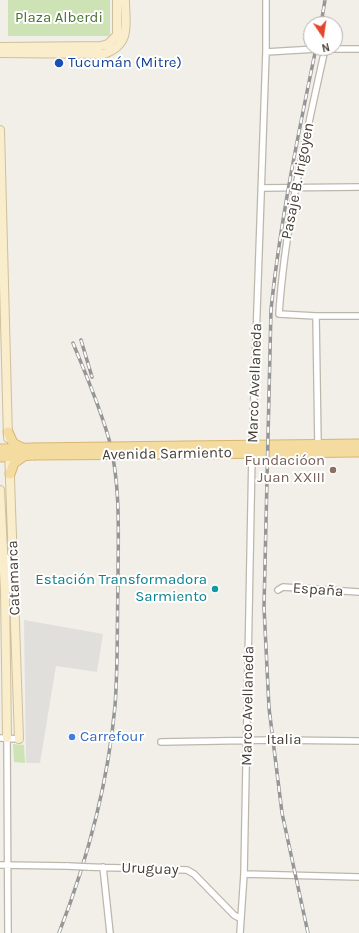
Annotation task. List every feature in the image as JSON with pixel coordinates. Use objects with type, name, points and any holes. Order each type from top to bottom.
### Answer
[{"type":"main road","points":[[116,43],[117,0]]},
{"type":"main road","points":[[0,53],[104,54],[125,36],[125,0]]},
{"type":"main road","points":[[0,47],[101,46],[116,43]]},
{"type":"main road","name":"Catamarca","points":[[0,130],[2,316],[8,432],[4,453],[10,474],[3,738]]},
{"type":"main road","points":[[8,432],[13,443],[30,452]]},
{"type":"main road","name":"Avenida Sarmiento","points":[[253,449],[359,444]]},
{"type":"main road","name":"Avenida Sarmiento","points":[[4,453],[253,449],[359,452]]},
{"type":"main road","points":[[10,474],[16,460],[30,452]]},
{"type":"main road","name":"Catamarca","points":[[0,490],[2,542],[8,591],[19,739]]},
{"type":"street","name":"Marco Avellaneda","points":[[240,933],[244,874],[248,740],[253,449],[266,52],[266,0]]},
{"type":"street","points":[[343,49],[359,49]]},
{"type":"street","points":[[266,52],[303,50]]},
{"type":"street","name":"Pasaje B. Irigoyen","points":[[316,316],[279,314],[284,255],[296,188],[324,56]]},
{"type":"street","points":[[261,188],[359,187]]},
{"type":"street","points":[[318,445],[316,316],[359,316]]},
{"type":"street","name":"España","points":[[278,590],[283,587],[359,592]]},
{"type":"street","points":[[3,738],[19,739]]},
{"type":"street","name":"Catamarca","points":[[3,738],[8,865],[8,933]]},
{"type":"street","name":"Italia","points":[[161,742],[248,740],[359,741]]},
{"type":"street","points":[[0,864],[8,865]]},
{"type":"street","name":"Uruguay","points":[[8,865],[88,866],[187,870],[194,874],[234,915],[241,919]]},
{"type":"street","points":[[103,867],[110,933]]},
{"type":"street","points":[[244,874],[359,877]]},
{"type":"green space","name":"Plaza Alberdi","points":[[8,0],[110,0],[110,36],[8,36]]},
{"type":"green space","points":[[13,744],[24,745],[25,763],[14,762]]},
{"type":"shaded area","points":[[24,620],[103,634],[97,672],[56,666],[40,763],[26,763]]},
{"type":"railway","points":[[322,16],[325,0]]},
{"type":"railway","points":[[308,933],[282,813],[269,708],[264,607],[271,310],[284,211],[314,56]]},
{"type":"railway","points":[[81,340],[92,377]]},
{"type":"railway","points":[[59,933],[79,878],[102,793],[112,735],[117,661],[118,513],[114,460],[93,392],[73,343]]},
{"type":"place","name":"Tucumán (Mitre)","points":[[59,63]]},
{"type":"place","name":"Fundacióon Juan XXIII","points":[[333,470]]},
{"type":"place","name":"Estación Transformadora Sarmiento","points":[[215,589]]},
{"type":"place","name":"Carrefour","points":[[72,737]]}]
